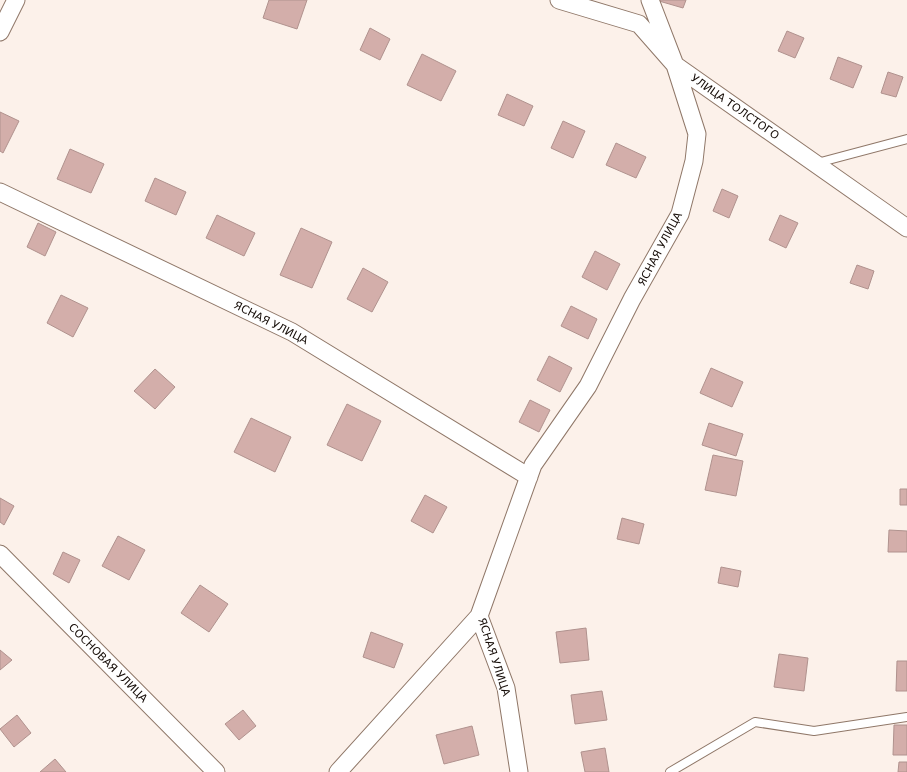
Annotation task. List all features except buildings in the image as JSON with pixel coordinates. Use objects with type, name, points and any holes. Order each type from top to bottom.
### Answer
[{"type":"street","points":[[0,32],[16,0]]},
{"type":"street","name":"УЛИЦА ТОЛСТОГО","points":[[559,0],[639,24],[675,65],[907,228]]},
{"type":"street","name":"ЯСНАЯ УЛИЦА","points":[[519,772],[506,688],[479,616],[533,465],[588,386],[632,299],[680,214],[694,161],[697,134],[675,65],[650,0]]},
{"type":"street","name":"ЯСНАЯ УЛИЦА","points":[[0,192],[292,332],[529,477]]},
{"type":"street","name":"СОСНОВАЯ УЛИЦА","points":[[0,554],[216,772]]},
{"type":"street","points":[[338,772],[479,616]]},
{"type":"lane","points":[[815,164],[907,139]]},
{"type":"lane","points":[[670,772],[755,722],[814,731],[907,717]]}]
